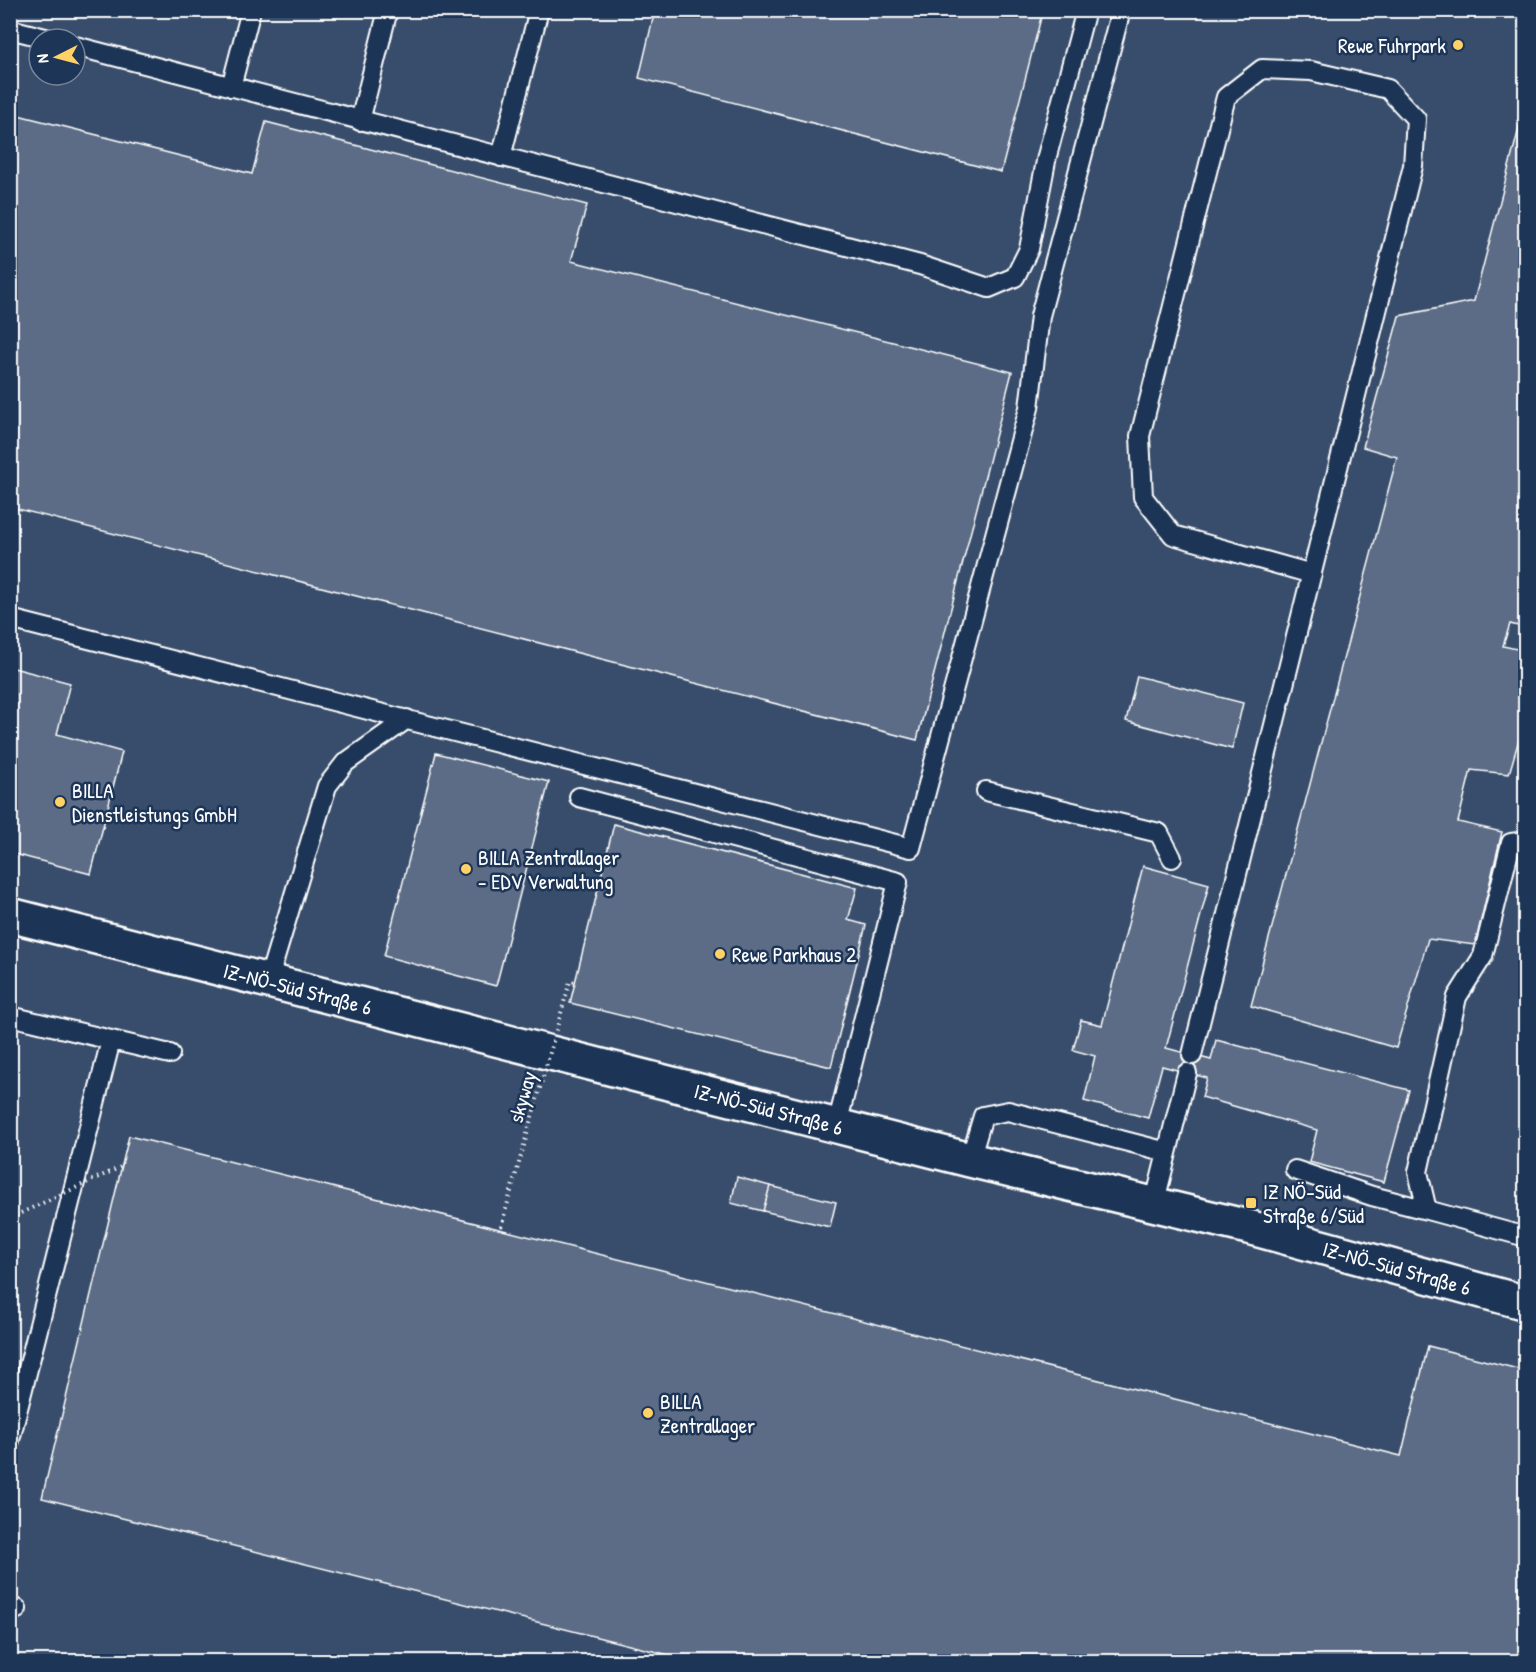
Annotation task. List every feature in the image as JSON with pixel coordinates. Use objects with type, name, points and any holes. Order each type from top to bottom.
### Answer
[{"type":"street","name":"IZ-NÖ-Süd Straße 6","points":[[10,915],[970,1160],[1248,1227],[1526,1303]]},
{"type":"lane","points":[[231,87],[251,10]]},
{"type":"lane","points":[[360,121],[388,10]]},
{"type":"lane","points":[[501,157],[539,10]]},
{"type":"lane","points":[[87,49],[920,265],[989,288],[1015,277],[1029,249],[1047,156],[1086,10]]},
{"type":"lane","points":[[10,619],[911,848],[1029,408],[1040,316],[1121,10]]},
{"type":"lane","points":[[10,29],[27,33]]},
{"type":"lane","points":[[1154,1205],[1312,574],[1413,166],[1416,119],[1388,89],[1311,71],[1262,69],[1226,97],[1140,436],[1143,497],[1173,535],[1312,574]]},
{"type":"lane","points":[[268,981],[327,786],[345,763],[407,719]]},
{"type":"lane","points":[[986,791],[1159,832],[1172,858]]},
{"type":"lane","points":[[579,797],[897,882],[837,1125]]},
{"type":"lane","points":[[1427,1210],[1418,1172],[1457,997],[1483,956],[1511,843],[1526,841]]},
{"type":"lane","points":[[10,1016],[170,1054]]},
{"type":"lane","points":[[10,1440],[111,1040]]},
{"type":"lane","points":[[970,1160],[983,1116],[1008,1111],[1167,1152]]},
{"type":"lane","points":[[1294,1170],[1372,1196],[1526,1237]]},
{"type":"path","name":"skyway","points":[[501,1227],[570,981],[576,982]]},
{"type":"path","points":[[10,1218],[123,1166]]},
{"type":"shaded area","points":[[11,11],[1525,11],[1525,1661],[11,1661]]},
{"type":"building","points":[[655,10],[1043,10],[1001,172],[639,78]]},
{"type":"building","points":[[10,113],[252,174],[266,122],[587,205],[571,261],[1012,372],[917,740],[10,507]]},
{"type":"building","points":[[1523,113],[1526,114],[1526,628],[1510,624],[1503,646],[1526,651],[1526,715],[1509,774],[1471,770],[1458,822],[1502,832],[1475,945],[1428,939],[1396,1048],[1251,1006],[1397,457],[1363,447],[1399,316],[1474,301]]},
{"type":"building","name":"BILLA Dienstleistungs GmbH","points":[[10,667],[70,683],[57,734],[122,752],[91,874],[10,853]]},
{"type":"building","points":[[1137,676],[1243,703],[1232,749],[1126,721]]},
{"type":"building","name":"BILLA Zentrallager - EDV Verwaltung","points":[[436,753],[549,782],[496,986],[384,956]]},
{"type":"building","name":"Rewe Parkhaus 2","points":[[614,824],[857,888],[848,920],[866,925],[831,1067],[570,1003]]},
{"type":"building","points":[[1143,866],[1209,884],[1166,1048],[1211,1060],[1216,1040],[1409,1090],[1384,1182],[1309,1162],[1317,1130],[1202,1097],[1207,1078],[1162,1066],[1148,1118],[1084,1101],[1095,1056],[1073,1050],[1081,1020],[1102,1025]]},
{"type":"building","name":"BILLA Zentrallager","points":[[129,1136],[1401,1456],[1428,1346],[1526,1371],[1526,1662],[697,1662],[42,1498]]},
{"type":"building","points":[[737,1177],[770,1186],[763,1211],[731,1203]]},
{"type":"building","points":[[770,1186],[836,1202],[830,1227],[763,1211]]},
{"type":"place","name":"Rewe Fuhrpark","points":[[1458,45]]},
{"type":"place","name":"BILLA Dienstleistungs GmbH","points":[[60,802]]},
{"type":"place","name":"BILLA Zentrallager - EDV Verwaltung","points":[[466,869]]},
{"type":"place","name":"Rewe Parkhaus 2","points":[[720,954]]},
{"type":"place","name":"IZ NÖ-Süd Straße 6/Süd","points":[[1251,1203]]},
{"type":"place","name":"BILLA Zentrallager","points":[[648,1413]]}]
